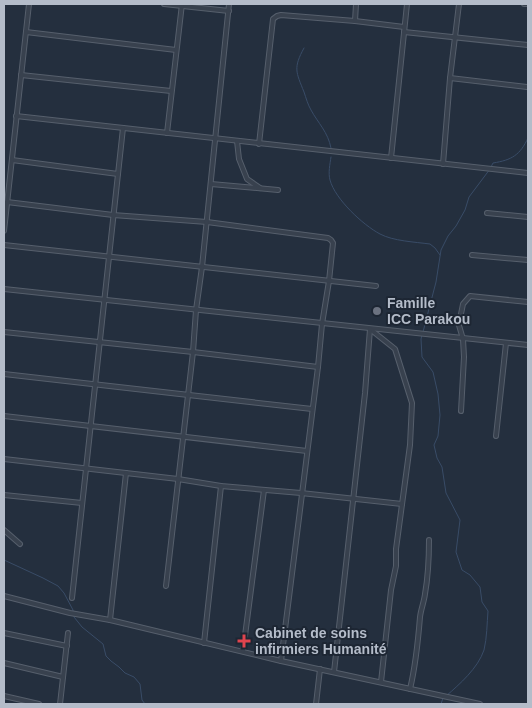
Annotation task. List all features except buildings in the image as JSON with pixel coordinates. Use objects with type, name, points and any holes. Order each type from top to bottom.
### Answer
[{"type":"street","points":[[4,231],[29,4]]},
{"type":"street","points":[[164,4],[229,11]]},
{"type":"street","points":[[166,586],[230,4]]},
{"type":"street","points":[[355,21],[356,4]]},
{"type":"street","points":[[391,158],[407,4]]},
{"type":"street","points":[[443,164],[450,78],[459,4]]},
{"type":"street","points":[[167,133],[181,5]]},
{"type":"street","points":[[259,144],[273,19],[277,16],[355,21],[404,30],[528,45]]},
{"type":"street","points":[[26,32],[176,50]]},
{"type":"street","points":[[21,75],[172,91]]},
{"type":"street","points":[[450,78],[527,87]]},
{"type":"street","points":[[16,116],[528,173]]},
{"type":"street","points":[[72,598],[123,128]]},
{"type":"street","points":[[237,141],[239,159],[247,178],[260,188]]},
{"type":"street","points":[[12,160],[118,174]]},
{"type":"street","points":[[211,184],[278,190]]},
{"type":"street","points":[[7,202],[113,215],[207,222],[328,238],[333,243],[281,661]]},
{"type":"street","points":[[488,213],[528,216]]},
{"type":"street","points":[[4,245],[376,286]]},
{"type":"street","points":[[472,255],[528,260]]},
{"type":"street","points":[[4,289],[528,346]]},
{"type":"street","points":[[461,411],[464,357],[463,339],[458,322],[463,304],[470,296],[528,302]]},
{"type":"street","points":[[334,672],[354,499],[370,329]]},
{"type":"street","points":[[370,329],[395,349],[412,402],[410,446],[381,682]]},
{"type":"street","points":[[4,332],[318,367]]},
{"type":"street","points":[[496,436],[506,343]]},
{"type":"street","points":[[4,374],[312,409]]},
{"type":"street","points":[[4,416],[307,451]]},
{"type":"street","points":[[4,459],[178,479],[220,486],[402,504]]},
{"type":"street","points":[[110,620],[126,473]]},
{"type":"street","points":[[204,643],[220,486]]},
{"type":"street","points":[[243,652],[264,490]]},
{"type":"street","points":[[4,495],[82,503]]},
{"type":"street","points":[[4,530],[20,544]]},
{"type":"street","points":[[410,689],[420,635],[420,617],[426,590],[429,554],[428,540]]},
{"type":"street","points":[[4,596],[281,661],[480,704]]},
{"type":"street","points":[[4,633],[67,646]]},
{"type":"street","points":[[60,704],[68,633]]},
{"type":"street","points":[[4,663],[64,676]]},
{"type":"street","points":[[316,704],[320,669]]},
{"type":"street","points":[[4,696],[39,704]]},
{"type":"waterway","points":[[304,48],[298,60],[298,75],[309,106],[325,132],[331,148]]},
{"type":"waterway","points":[[423,332],[436,282],[441,250],[465,210],[469,197],[493,163],[515,156],[522,149],[528,138]]},
{"type":"waterway","points":[[331,157],[329,174],[333,187],[358,218],[373,230],[385,236],[404,241],[430,244],[440,255]]},
{"type":"waterway","points":[[422,335],[422,357],[433,372],[438,394],[440,415],[438,436],[434,445],[437,458],[442,467],[446,493],[460,520],[456,552],[462,570],[470,575],[480,587],[482,602],[488,611],[486,641],[481,657],[468,675],[446,696]]},
{"type":"waterway","points":[[4,560],[58,586],[73,610],[74,617],[82,627],[103,644],[106,656],[125,673],[134,677],[140,684],[142,700],[145,704]]},
{"type":"waterway","points":[[441,704],[443,698]]},
{"type":"place","name":"Famille ICC Parakou","points":[[377,311]]},
{"type":"place","name":"Cabinet de soins infirmiers Humanité","points":[[244,641]]}]
